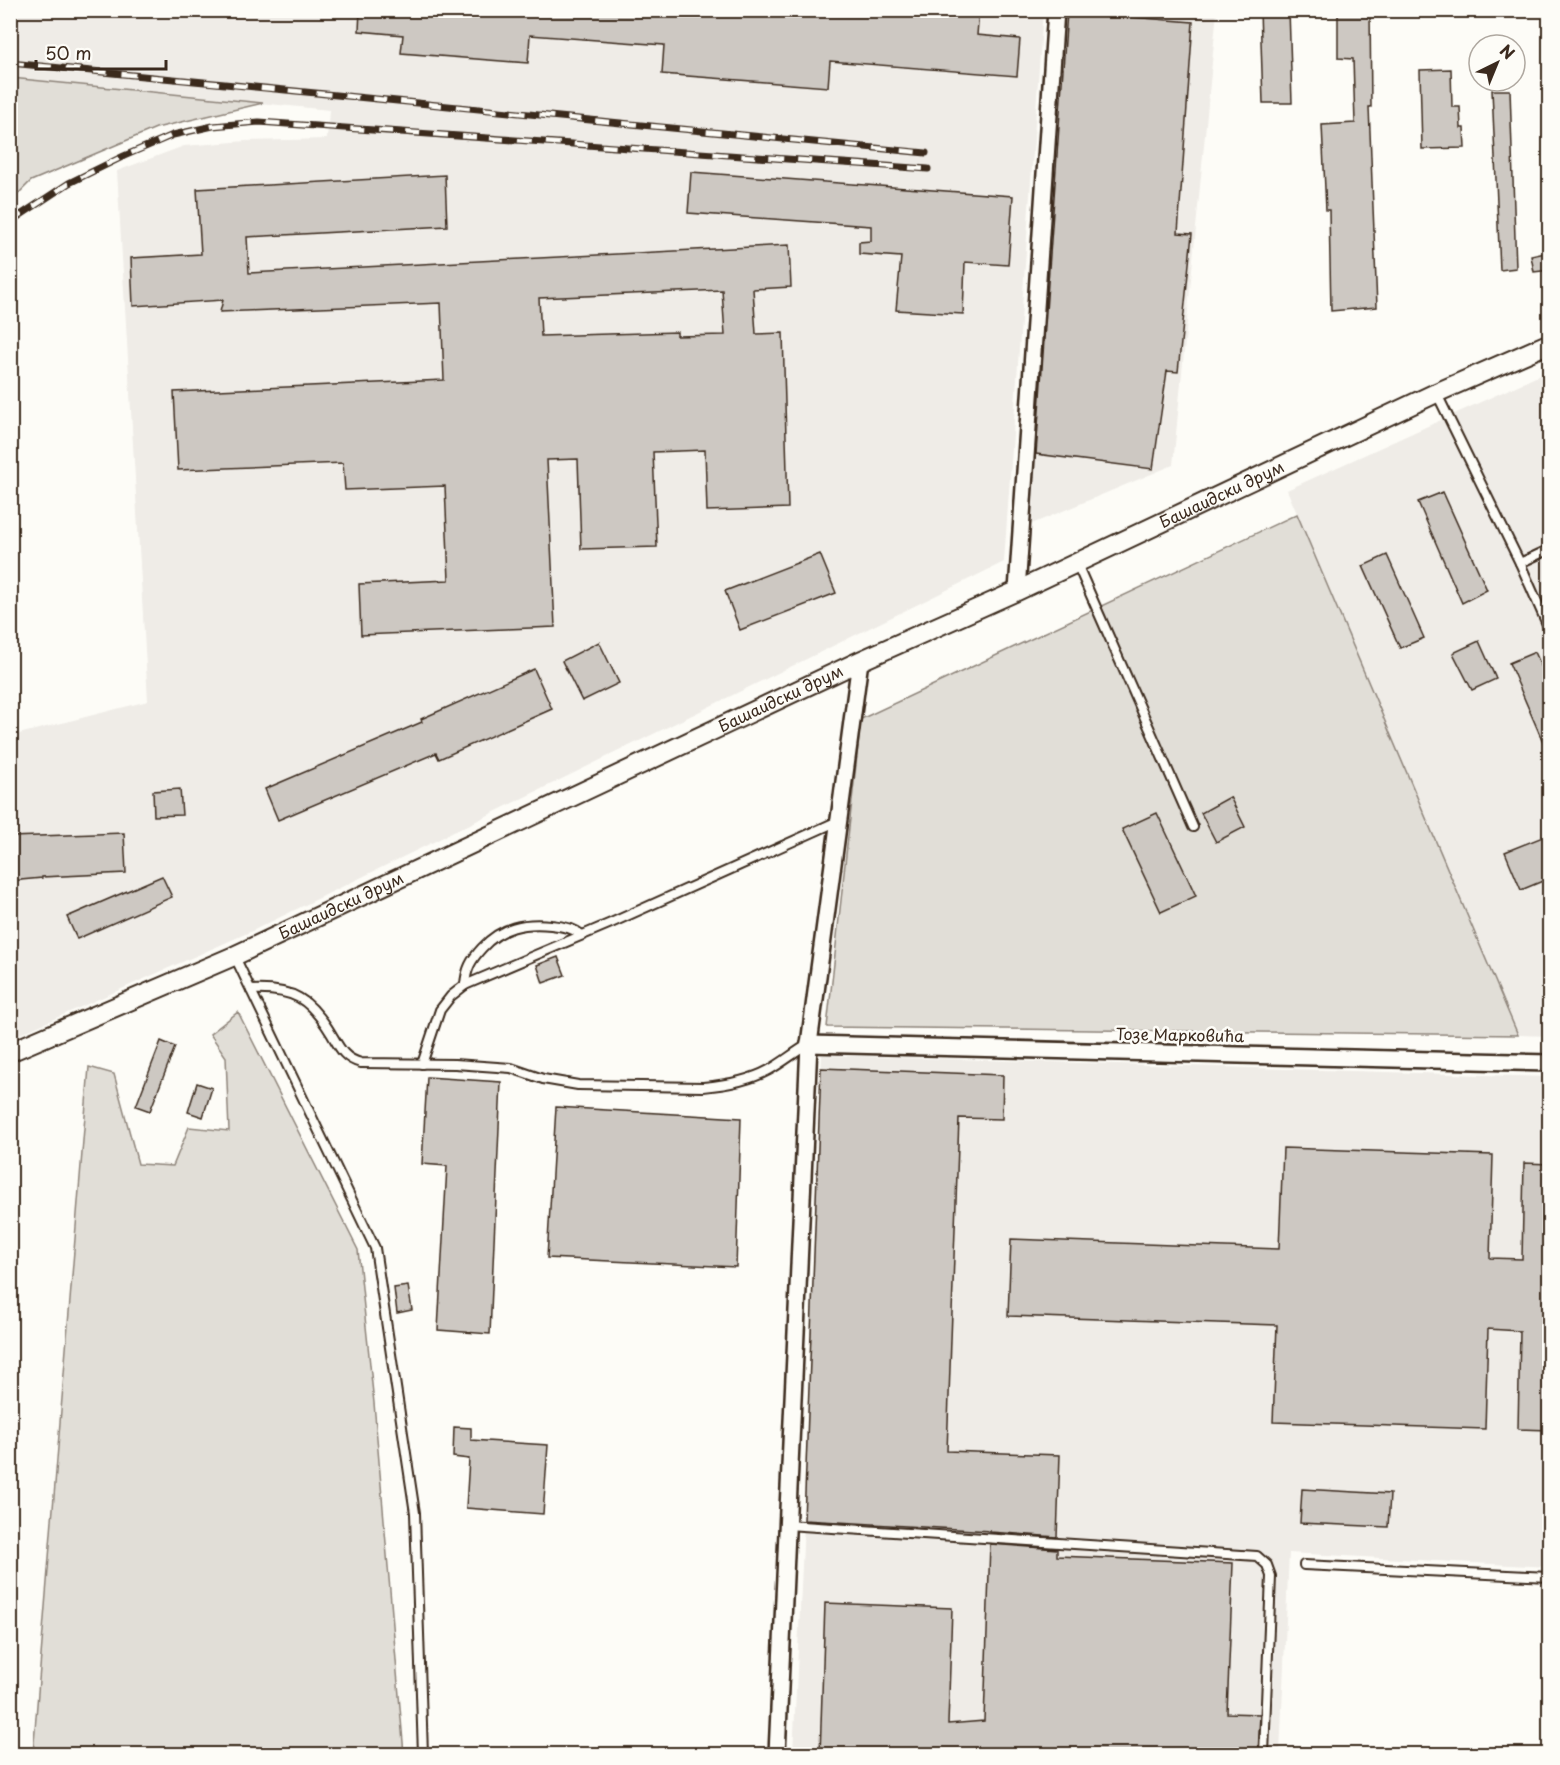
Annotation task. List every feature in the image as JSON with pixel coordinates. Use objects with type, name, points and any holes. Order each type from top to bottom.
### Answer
[{"type":"street","points":[[1017,591],[1056,10]]},
{"type":"street","name":"Башаидски друм","points":[[10,1052],[234,956],[860,661],[1017,591],[1436,393],[1550,343]]},
{"type":"street","points":[[777,1755],[809,1044],[860,661]]},
{"type":"street","name":"Тозе Марковића","points":[[809,1044],[1550,1063]]},
{"type":"lane","points":[[1436,393],[1520,563],[1550,631]]},
{"type":"lane","points":[[1520,563],[1550,549]]},
{"type":"lane","points":[[1077,563],[1193,827]]},
{"type":"lane","points":[[422,1064],[440,1010],[451,996],[465,985],[838,821]]},
{"type":"lane","points":[[465,985],[466,972],[471,960],[489,940],[512,927],[536,923],[559,926],[582,935]]},
{"type":"lane","points":[[234,956],[375,1248],[415,1513],[423,1755]]},
{"type":"lane","points":[[250,990],[272,990],[302,998],[319,1014],[343,1053],[361,1063],[511,1068],[543,1079],[578,1085],[703,1087],[721,1085],[754,1077],[770,1070],[809,1044]]},
{"type":"lane","points":[[787,1525],[1257,1557],[1267,1565],[1271,1576],[1264,1755]]},
{"type":"lane","points":[[1304,1564],[1550,1577]]},
{"type":"shaded area","points":[[11,11],[1043,11],[1004,562],[252,931],[11,1038],[11,736],[148,701],[117,171],[184,146],[246,141],[327,139],[329,110],[11,78]]},
{"type":"shaded area","points":[[1060,11],[1217,11],[1173,465],[1027,526]]},
{"type":"shaded area","points":[[11,78],[263,103],[156,128],[31,181],[11,201]]},
{"type":"shaded area","points":[[1549,371],[1549,1036],[1518,1035],[1287,490]]},
{"type":"shaded area","points":[[1297,514],[1518,1035],[827,1027],[861,719]]},
{"type":"shaded area","points":[[238,1012],[358,1250],[374,1403],[404,1754],[33,1754],[89,1067],[114,1074],[138,1164],[173,1166],[189,1127],[229,1131],[226,1057],[210,1034]]},
{"type":"shaded area","points":[[822,1055],[1549,1077],[1549,1567],[1289,1553],[1280,1754],[793,1754]]},
{"type":"building","points":[[360,10],[979,10],[977,35],[1020,39],[1017,76],[830,61],[828,87],[662,74],[664,45],[530,35],[528,63],[401,53],[403,35],[359,31]]},
{"type":"building","points":[[1260,10],[1289,10],[1292,103],[1263,103]]},
{"type":"building","points":[[1338,10],[1370,10],[1371,107],[1369,107],[1377,307],[1331,311],[1329,210],[1326,210],[1322,125],[1355,123],[1353,59],[1338,58]]},
{"type":"building","points":[[1067,12],[1193,22],[1178,233],[1192,234],[1178,372],[1167,371],[1153,469],[1036,454]]},
{"type":"building","points":[[1451,69],[1452,107],[1460,107],[1465,148],[1422,149],[1420,70]]},
{"type":"building","points":[[1492,93],[1510,93],[1516,268],[1500,270]]},
{"type":"building","points":[[691,172],[1013,196],[1008,265],[965,262],[963,314],[896,310],[901,257],[859,254],[859,242],[871,241],[871,226],[688,213]]},
{"type":"building","points":[[445,175],[447,226],[247,237],[249,273],[789,245],[791,287],[753,289],[756,334],[783,333],[788,508],[707,511],[705,450],[653,452],[657,547],[581,549],[578,459],[547,460],[555,627],[361,635],[359,584],[449,580],[445,486],[345,490],[343,463],[178,470],[174,392],[444,380],[441,303],[220,312],[223,300],[133,306],[131,258],[201,254],[197,189]],"holes":[[[722,290],[725,335],[677,336],[677,332],[541,336],[539,298]]]},
{"type":"building","points":[[1550,252],[1550,270],[1534,272],[1531,256]]},
{"type":"building","points":[[1443,492],[1487,590],[1462,603],[1418,502]]},
{"type":"building","points":[[820,554],[836,593],[740,630],[725,591]]},
{"type":"building","points":[[1387,555],[1424,638],[1400,648],[1363,566]]},
{"type":"building","points":[[1479,641],[1496,679],[1472,690],[1453,653]]},
{"type":"building","points":[[599,642],[619,683],[582,701],[562,661]]},
{"type":"building","points":[[1535,652],[1550,686],[1550,758],[1509,663]]},
{"type":"building","points":[[534,669],[552,709],[439,759],[436,753],[278,820],[265,789],[422,722],[421,719]]},
{"type":"building","points":[[180,789],[182,815],[154,816],[153,791]]},
{"type":"building","points":[[1230,797],[1245,827],[1216,842],[1201,813]]},
{"type":"building","points":[[1157,813],[1196,896],[1161,912],[1122,829]]},
{"type":"building","points":[[124,833],[126,873],[10,881],[10,837]]},
{"type":"building","points":[[1550,834],[1550,878],[1521,890],[1505,852]]},
{"type":"building","points":[[162,876],[172,897],[77,939],[67,917]]},
{"type":"building","points":[[558,957],[565,975],[543,983],[537,965]]},
{"type":"building","points":[[161,1041],[175,1047],[150,1111],[136,1106]]},
{"type":"building","points":[[821,1068],[1003,1075],[1002,1119],[959,1118],[947,1451],[1060,1455],[1057,1537],[804,1520]]},
{"type":"building","points":[[427,1077],[501,1082],[490,1334],[438,1330],[447,1166],[422,1164]]},
{"type":"building","points":[[197,1083],[212,1088],[203,1117],[188,1112]]},
{"type":"building","points":[[556,1107],[741,1118],[736,1267],[547,1258]]},
{"type":"building","points":[[1283,1148],[1493,1155],[1490,1258],[1522,1259],[1524,1163],[1550,1164],[1550,1430],[1518,1429],[1520,1331],[1488,1329],[1485,1429],[1273,1422],[1277,1325],[1008,1316],[1011,1239],[1279,1249]]},
{"type":"building","points":[[408,1286],[412,1310],[397,1313],[394,1288]]},
{"type":"building","points":[[454,1427],[471,1428],[471,1440],[548,1445],[543,1514],[466,1508],[469,1459],[453,1457]]},
{"type":"building","points":[[1302,1489],[1390,1494],[1388,1527],[1300,1523]]},
{"type":"building","points":[[990,1544],[1057,1549],[1057,1556],[1233,1563],[1227,1713],[1260,1714],[1258,1755],[820,1755],[825,1603],[952,1608],[948,1724],[984,1721]]},
{"type":"railway","points":[[10,63],[926,153]]},
{"type":"railway","points":[[10,222],[69,183],[173,135],[213,126],[259,122],[928,169]]}]
